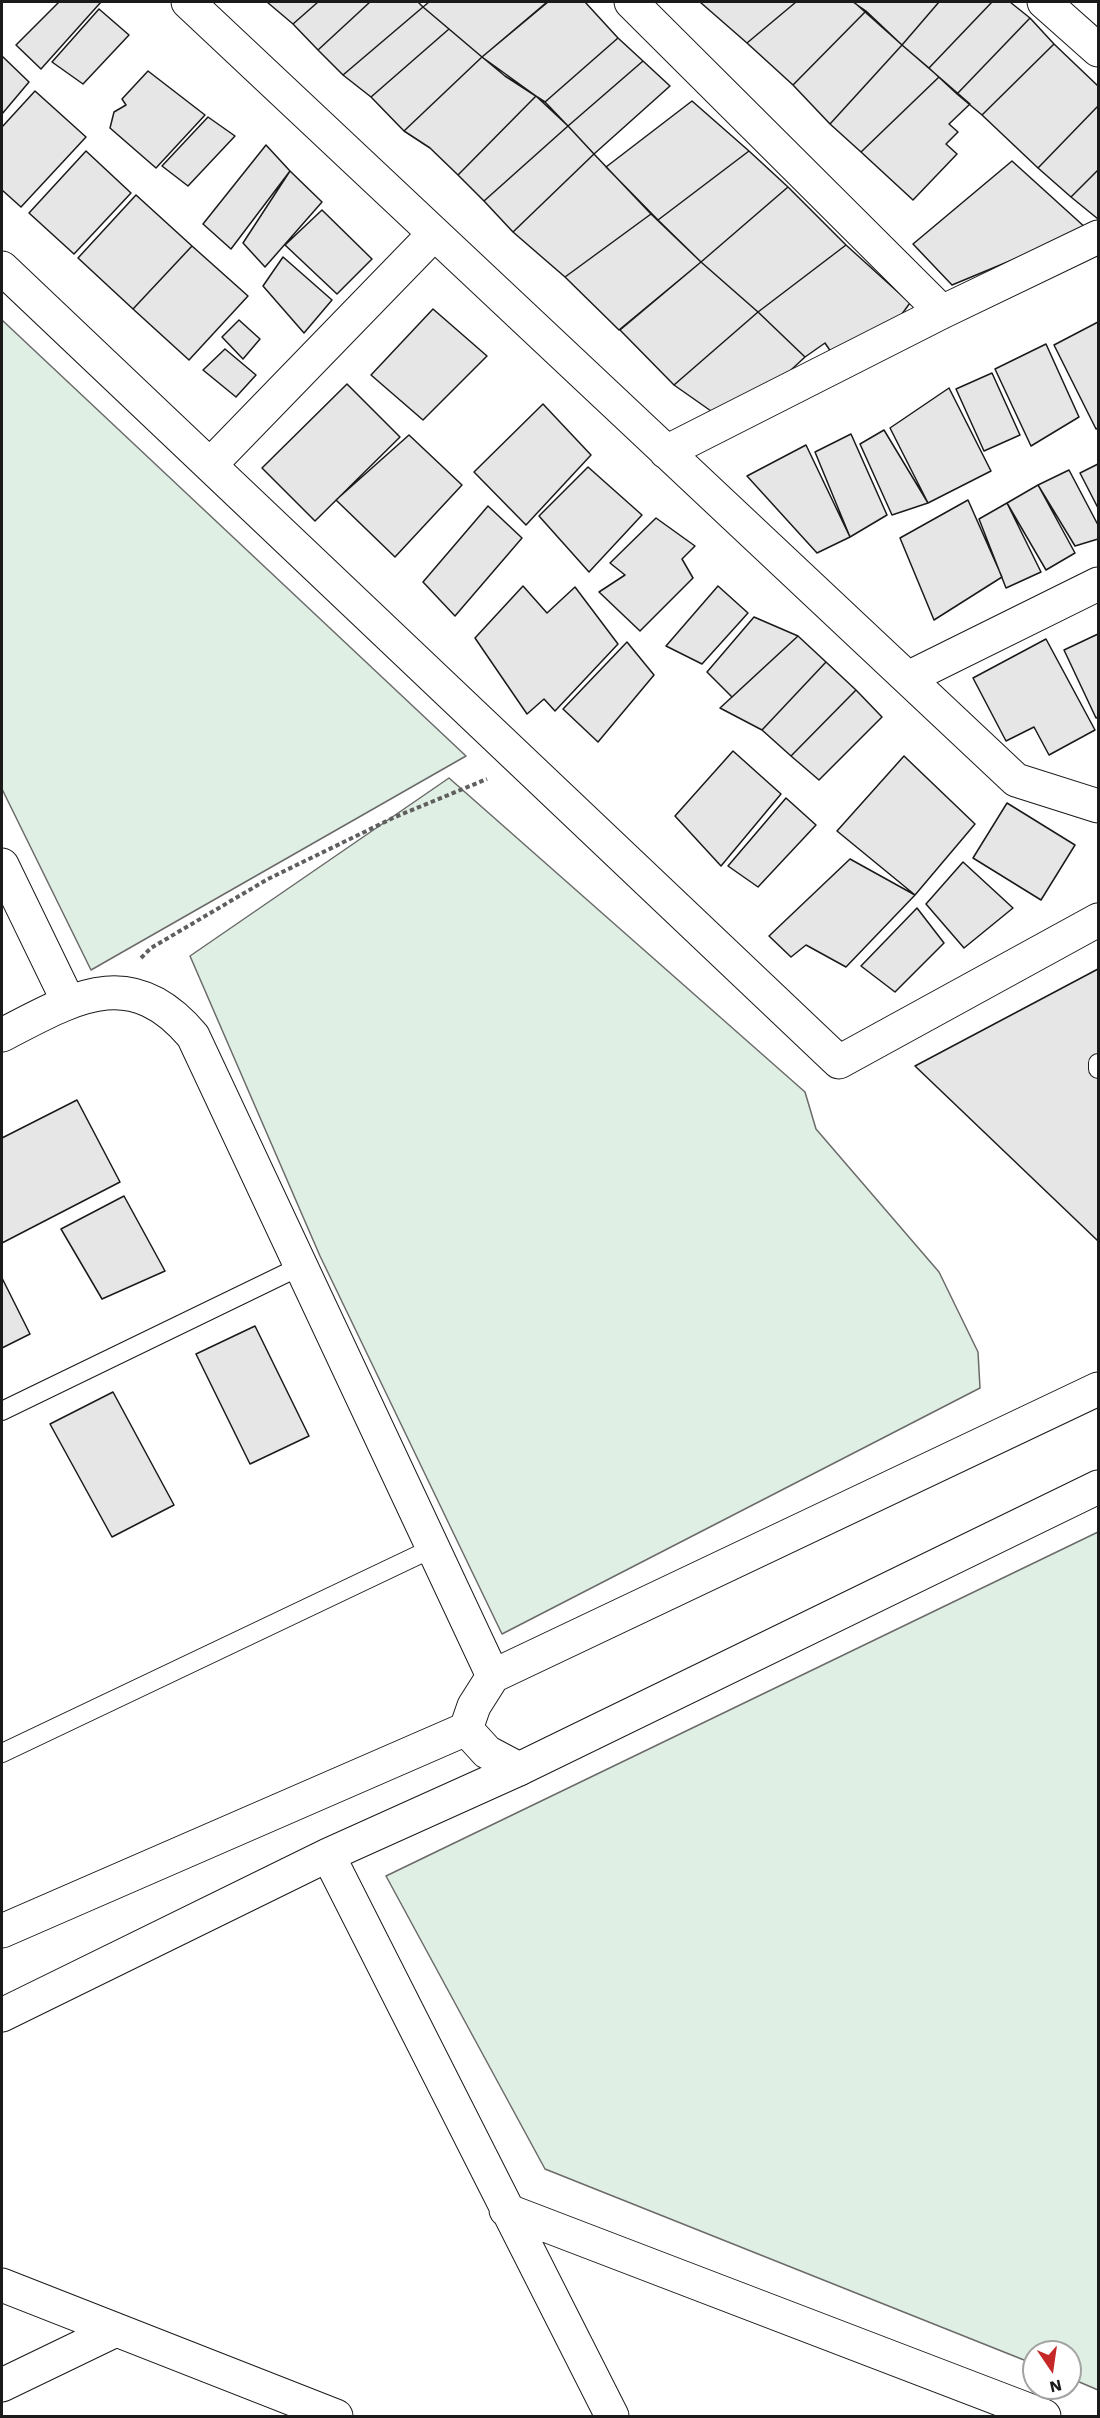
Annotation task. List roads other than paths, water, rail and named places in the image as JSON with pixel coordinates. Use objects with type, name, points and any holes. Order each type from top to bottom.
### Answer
[{"type":"street","points":[[188,2],[1016,780],[1098,806]]},
{"type":"street","points":[[631,2],[942,312]]},
{"type":"street","points":[[1044,2],[1098,50]]},
{"type":"street","points":[[210,465],[434,234]]},
{"type":"street","points":[[666,452],[942,312],[1098,237]]},
{"type":"street","points":[[2,268],[839,1062],[1098,920]]},
{"type":"street","points":[[908,678],[1098,584]]},
{"type":"street","points":[[2,865],[68,1001]]},
{"type":"street","points":[[2,1035],[68,1001],[105,992],[125,993],[145,998],[171,1014],[193,1036],[493,1676]]},
{"type":"street","points":[[2,1931],[466,1729],[474,1706],[493,1676],[1098,1389]]},
{"type":"street","points":[[2,2015],[328,1855],[519,1769],[1098,1487]]},
{"type":"street","points":[[466,1729],[487,1752],[519,1769]]},
{"type":"street","points":[[328,1855],[612,2416]]},
{"type":"street","points":[[506,2210],[1044,2416]]},
{"type":"street","points":[[2,2285],[336,2416]]},
{"type":"street","points":[[2,2385],[116,2330]]},
{"type":"lane","points":[[1098,1063],[1098,1069]]},
{"type":"lane","points":[[2,1411],[301,1266]]},
{"type":"lane","points":[[2,1753],[433,1548]]}]
